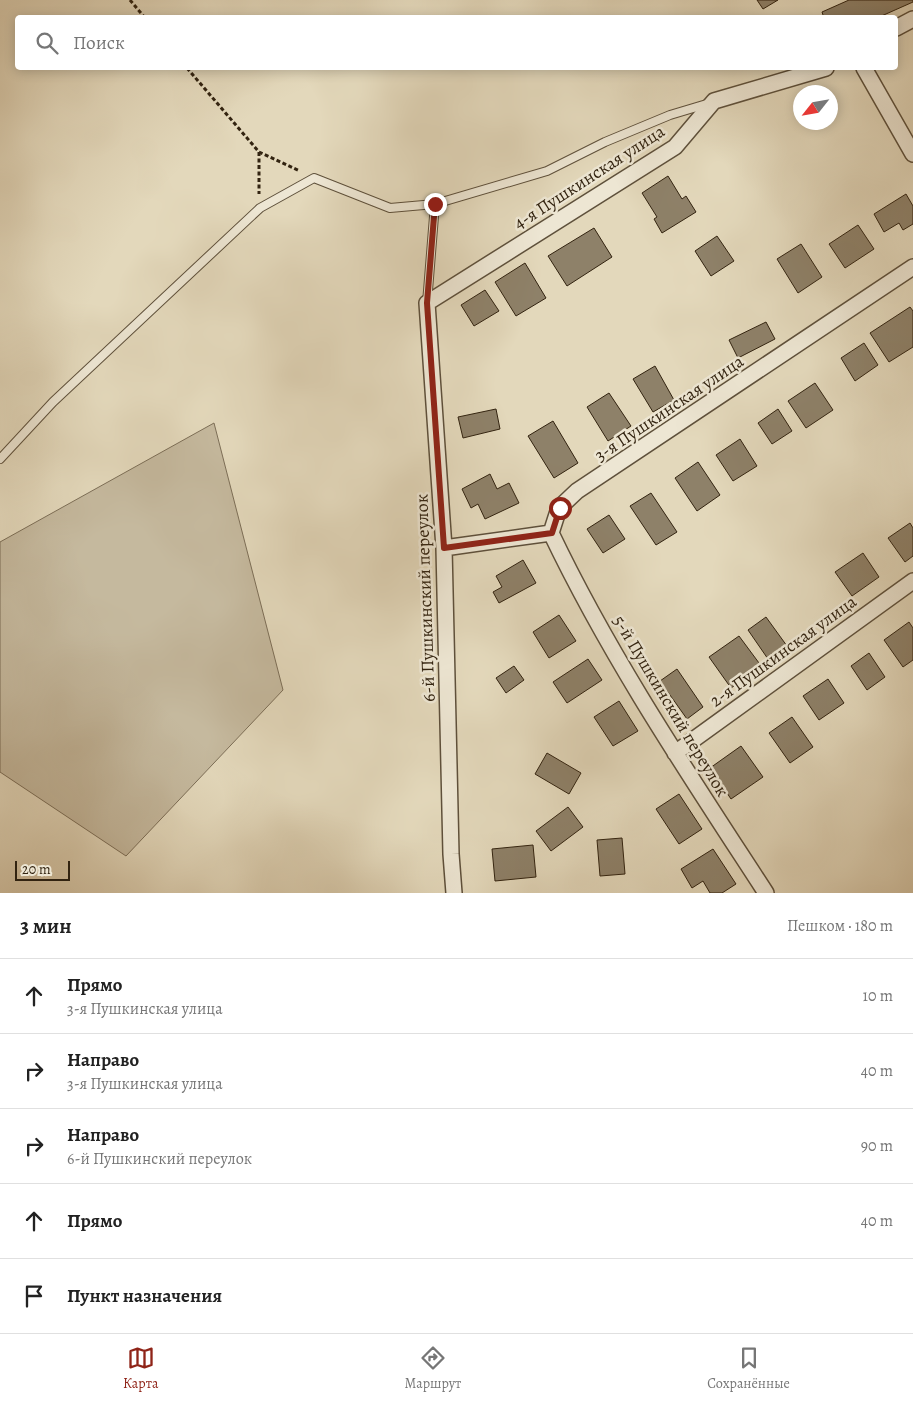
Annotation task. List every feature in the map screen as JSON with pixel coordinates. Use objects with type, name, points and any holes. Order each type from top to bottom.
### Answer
[{"type":"street","points":[[898,27],[913,19]]},
{"type":"street","points":[[714,102],[819,70]]},
{"type":"street","points":[[865,70],[913,154]]},
{"type":"street","name":"4-я Пушкинская улица","points":[[427,303],[675,147],[714,102]]},
{"type":"street","name":"3-я Пушкинская улица","points":[[552,533],[560,508],[577,492],[913,267]]},
{"type":"street","name":"6-й Пушкинский переулок","points":[[427,303],[444,548],[451,854],[454,893]]},
{"type":"street","points":[[444,548],[552,533]]},
{"type":"street","name":"5-й Пушкинский переулок","points":[[552,533],[576,586],[675,753],[763,892]]},
{"type":"street","name":"2-я Пушкинская улица","points":[[675,753],[913,580]]},
{"type":"lane","points":[[0,459],[54,402],[260,208],[314,178],[390,208],[435,204],[547,171],[605,142],[670,115],[714,102]]},
{"type":"lane","points":[[427,303],[435,204]]},
{"type":"path","points":[[130,0],[142,15]]},
{"type":"path","points":[[189,70],[258,152],[314,178]]},
{"type":"path","points":[[258,152],[260,208]]},
{"type":"shaded area","points":[[214,423],[283,690],[126,856],[0,772],[0,542]]},
{"type":"building","points":[[757,0],[778,0],[763,9]]},
{"type":"building","points":[[849,0],[913,0],[913,2],[884,15],[823,15],[822,12]]},
{"type":"building","points":[[668,176],[682,199],[686,196],[696,212],[662,233],[654,219],[657,217],[642,193]]},
{"type":"building","points":[[906,194],[913,206],[913,224],[903,230],[899,223],[884,232],[874,214]]},
{"type":"building","points":[[858,225],[874,249],[845,268],[829,244]]},
{"type":"building","points":[[594,228],[612,257],[567,286],[548,256]]},
{"type":"building","points":[[717,236],[734,261],[711,276],[695,251]]},
{"type":"building","points":[[801,244],[822,277],[798,293],[777,259]]},
{"type":"building","points":[[525,263],[546,298],[516,316],[495,282]]},
{"type":"building","points":[[485,290],[499,311],[474,326],[461,305]]},
{"type":"building","points":[[910,307],[913,311],[913,347],[889,362],[870,333]]},
{"type":"building","points":[[766,322],[775,339],[738,358],[729,340]]},
{"type":"building","points":[[864,343],[878,365],[855,381],[841,358]]},
{"type":"building","points":[[655,366],[674,400],[653,412],[633,379]]},
{"type":"building","points":[[815,383],[833,410],[806,428],[788,401]]},
{"type":"building","points":[[609,393],[631,426],[608,441],[587,407]]},
{"type":"building","points":[[496,409],[500,429],[463,438],[458,417]]},
{"type":"building","points":[[778,409],[792,431],[772,444],[758,423]]},
{"type":"building","points":[[553,421],[578,463],[554,478],[528,436]]},
{"type":"building","points":[[740,439],[757,466],[733,481],[716,455]]},
{"type":"building","points":[[698,462],[720,495],[697,511],[675,478]]},
{"type":"building","points":[[490,474],[497,489],[509,483],[519,503],[485,519],[478,504],[471,508],[462,489]]},
{"type":"building","points":[[651,493],[677,532],[656,545],[630,506]]},
{"type":"building","points":[[609,515],[625,539],[603,553],[587,529]]},
{"type":"building","points":[[910,523],[913,528],[913,556],[905,562],[888,538]]},
{"type":"building","points":[[863,553],[879,577],[852,596],[835,572]]},
{"type":"building","points":[[523,560],[536,583],[499,603],[493,592],[502,587],[496,576]]},
{"type":"building","points":[[559,615],[576,641],[549,658],[533,632]]},
{"type":"building","points":[[766,617],[787,646],[768,659],[748,630]]},
{"type":"building","points":[[909,622],[913,628],[913,660],[903,667],[884,640]]},
{"type":"building","points":[[739,636],[762,667],[731,688],[709,657]]},
{"type":"building","points":[[869,653],[885,677],[867,690],[851,666]]},
{"type":"building","points":[[588,659],[602,680],[567,703],[553,682]]},
{"type":"building","points":[[514,666],[524,680],[506,693],[496,678]]},
{"type":"building","points":[[677,669],[703,707],[687,719],[660,681]]},
{"type":"building","points":[[828,679],[844,703],[819,720],[803,696]]},
{"type":"building","points":[[619,701],[638,731],[613,746],[594,717]]},
{"type":"building","points":[[792,717],[813,747],[790,763],[769,733]]},
{"type":"building","points":[[741,746],[763,777],[731,799],[710,768]]},
{"type":"building","points":[[547,753],[581,773],[569,794],[535,774]]},
{"type":"building","points":[[679,794],[702,829],[679,844],[656,809]]},
{"type":"building","points":[[568,807],[583,827],[551,851],[536,831]]},
{"type":"building","points":[[622,838],[625,874],[600,876],[597,840]]},
{"type":"building","points":[[533,845],[536,877],[495,881],[492,849]]},
{"type":"building","points":[[713,849],[736,884],[722,893],[710,893],[703,881],[692,888],[681,869]]},
{"type":"route","points":[[435,204],[427,303],[444,548],[552,533],[560,508]]}]
